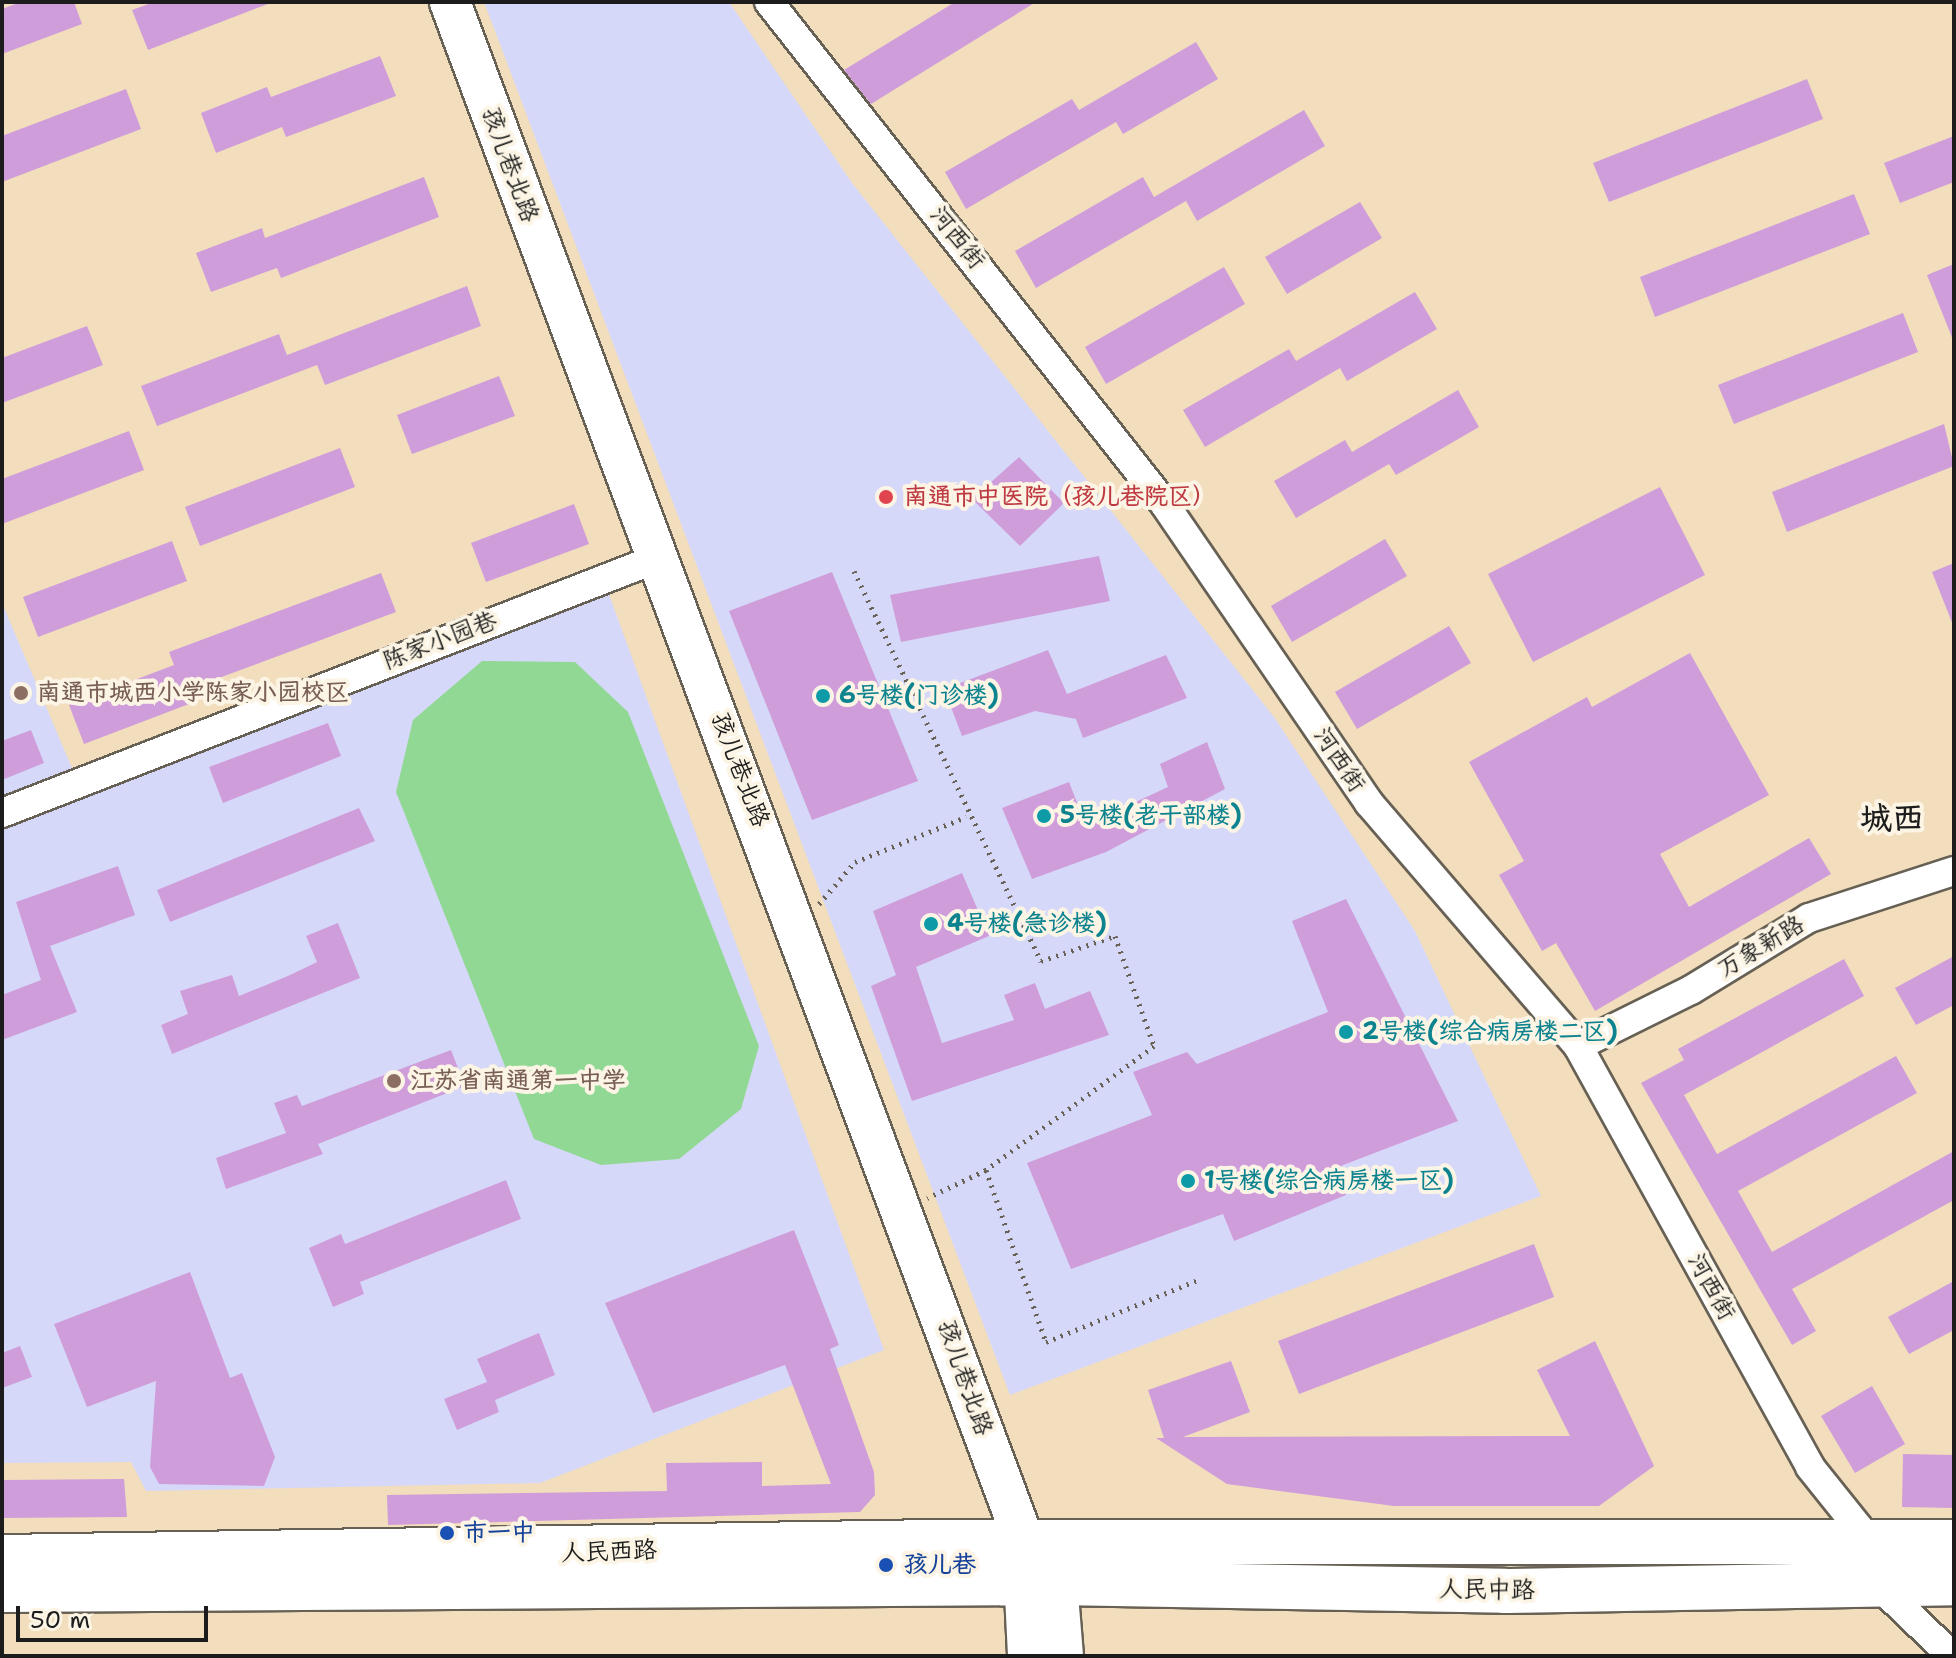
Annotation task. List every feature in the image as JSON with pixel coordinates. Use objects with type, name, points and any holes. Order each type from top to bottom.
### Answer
[{"type":"main road","name":"孩儿巷北路","points":[[450,2],[656,559],[796,914],[1024,1541]]},
{"type":"main road","name":"人民中路","points":[[1024,1541],[1954,1542]]},
{"type":"main road","name":"人民西路","points":[[2,1557],[1024,1541]]},
{"type":"main road","points":[[1024,1541],[1063,1656]]},
{"type":"main road","name":"人民中路","points":[[1039,1584],[1505,1591],[1954,1583]]},
{"type":"main road","name":"人民西路","points":[[2,1590],[1039,1584]]},
{"type":"main road","points":[[1028,1656],[1039,1584]]},
{"type":"street","name":"河西街","points":[[769,2],[1163,502],[1369,803],[1578,1046],[1810,1467],[1870,1542]]},
{"type":"street","name":"陈家小园巷","points":[[2,813],[656,559]]},
{"type":"street","name":"万象新路","points":[[1578,1046],[1691,990],[1809,918],[1954,871]]},
{"type":"street","points":[[1877,1584],[1952,1656]]},
{"type":"path","points":[[854,571],[966,817],[1041,961],[1115,936],[1154,1046],[986,1170],[905,1208]]},
{"type":"path","points":[[796,914],[824,902],[855,862],[966,817]]},
{"type":"path","points":[[986,1170],[1046,1342],[1200,1279]]},
{"type":"shaded area","name":"南通市中医院（孩儿巷院区）","points":[[484,2],[729,2],[852,183],[1274,717],[1415,931],[1541,1196],[1010,1395]]},
{"type":"shaded area","name":"江苏省南通第一中学","points":[[603,578],[884,1350],[540,1483],[146,1491],[131,1462],[2,1463],[2,603],[78,782]]},
{"type":"green space","points":[[482,661],[575,662],[628,712],[759,1046],[741,1109],[679,1159],[601,1165],[534,1139],[396,792],[413,720]]},
{"type":"building","points":[[21,2],[74,2],[82,24],[2,54],[2,9]]},
{"type":"building","points":[[154,2],[268,4],[148,50],[132,10]]},
{"type":"building","points":[[955,2],[1036,2],[871,104],[844,70]]},
{"type":"building","points":[[1196,42],[1218,79],[1123,134],[1116,122],[966,209],[945,172],[1072,99],[1079,110]]},
{"type":"building","points":[[380,56],[396,96],[286,137],[282,127],[216,153],[201,113],[267,87],[271,97]]},
{"type":"building","points":[[1807,79],[1823,119],[1609,202],[1593,163]]},
{"type":"building","points":[[126,89],[141,129],[2,182],[2,136]]},
{"type":"building","points":[[1304,110],[1325,146],[1197,221],[1186,201],[1036,288],[1015,251],[1143,177],[1154,197]]},
{"type":"building","points":[[1954,136],[1954,182],[1900,203],[1884,163]]},
{"type":"building","points":[[424,177],[439,217],[281,278],[277,268],[211,292],[196,253],[262,228],[265,238]]},
{"type":"building","points":[[1854,194],[1870,234],[1655,317],[1640,277]]},
{"type":"building","points":[[1360,202],[1382,238],[1287,294],[1265,257]]},
{"type":"building","points":[[1954,264],[1954,340],[1953,340],[1927,275]]},
{"type":"building","points":[[1224,267],[1245,304],[1106,384],[1085,347]]},
{"type":"building","points":[[467,286],[481,326],[325,385],[317,365],[157,426],[141,386],[279,334],[287,355]]},
{"type":"building","points":[[1415,292],[1437,329],[1347,381],[1340,368],[1205,447],[1183,410],[1289,349],[1296,361]]},
{"type":"building","points":[[1903,313],[1918,352],[1734,424],[1718,385]]},
{"type":"building","points":[[87,326],[103,365],[2,403],[2,358]]},
{"type":"building","points":[[499,376],[515,416],[412,454],[397,415]]},
{"type":"building","points":[[1458,390],[1479,427],[1396,475],[1389,464],[1296,518],[1274,481],[1345,440],[1352,452]]},
{"type":"building","points":[[1944,424],[1954,466],[1787,532],[1772,492]]},
{"type":"building","points":[[129,431],[144,470],[2,524],[2,479]]},
{"type":"building","points":[[340,448],[355,487],[200,546],[185,507]]},
{"type":"building","points":[[1019,457],[1064,503],[1020,546],[972,499]]},
{"type":"building","points":[[1660,487],[1705,575],[1533,662],[1488,574]]},
{"type":"building","points":[[574,504],[589,544],[486,582],[471,543]]},
{"type":"building","points":[[1385,539],[1407,576],[1292,642],[1271,606]]},
{"type":"building","points":[[172,541],[187,581],[38,637],[23,597]]},
{"type":"building","points":[[1099,556],[1110,601],[901,642],[890,595]]},
{"type":"building","points":[[1954,563],[1954,625],[1953,625],[1932,572]]},
{"type":"building","name":"6号楼(门诊楼)","points":[[832,572],[918,781],[812,820],[729,611]]},
{"type":"building","points":[[381,573],[396,612],[184,691],[189,704],[84,744],[69,705],[174,665],[169,652]]},
{"type":"building","points":[[1449,626],[1471,663],[1357,729],[1335,692]]},
{"type":"building","points":[[1048,650],[1067,694],[1166,655],[1187,698],[1083,738],[1076,719],[1035,711],[962,736],[944,689]]},
{"type":"building","points":[[1690,653],[1769,795],[1660,854],[1689,907],[1809,838],[1831,874],[1595,1011],[1556,943],[1542,951],[1499,875],[1524,861],[1469,762],[1587,697],[1592,707]]},
{"type":"building","points":[[328,723],[341,756],[223,803],[209,767]]},
{"type":"building","points":[[31,730],[44,763],[2,780],[2,741]]},
{"type":"building","name":"5号楼(老干部楼)","points":[[1207,742],[1225,789],[1106,852],[1032,879],[1002,808],[1069,782],[1086,825],[1168,787],[1160,764]]},
{"type":"building","points":[[359,808],[375,841],[170,922],[157,890]]},
{"type":"building","points":[[118,866],[135,915],[50,946],[77,1012],[2,1040],[2,995],[41,980],[16,902]]},
{"type":"building","points":[[962,873],[989,936],[916,967],[942,1043],[1014,1020],[1004,995],[1035,983],[1045,1009],[1090,991],[1109,1035],[912,1101],[871,986],[896,975],[873,911]]},
{"type":"building","points":[[1346,899],[1458,1121],[1338,1167],[1346,1195],[1234,1241],[1223,1214],[1071,1269],[1027,1163],[1152,1115],[1133,1072],[1187,1052],[1197,1064],[1328,1012],[1292,921]]},
{"type":"building","points":[[338,923],[360,978],[172,1054],[161,1025],[188,1014],[180,991],[232,975],[239,996],[288,976],[317,962],[306,936]]},
{"type":"building","points":[[1954,956],[1954,1005],[1916,1025],[1895,988]]},
{"type":"building","points":[[1844,959],[1864,996],[1684,1095],[1717,1154],[1896,1056],[1917,1093],[1738,1191],[1772,1252],[1954,1151],[1954,1200],[1792,1289],[1816,1331],[1792,1345],[1641,1083],[1684,1060],[1678,1049]]},
{"type":"building","points":[[451,1050],[465,1086],[318,1144],[323,1154],[226,1189],[216,1158],[286,1133],[274,1103],[297,1095],[302,1106]]},
{"type":"building","points":[[506,1180],[521,1219],[360,1282],[364,1294],[333,1307],[309,1248],[341,1234],[345,1244]]},
{"type":"building","points":[[794,1230],[839,1345],[830,1349],[874,1472],[875,1495],[860,1512],[388,1525],[387,1495],[667,1491],[666,1463],[762,1462],[762,1486],[831,1484],[785,1365],[653,1413],[605,1303]]},
{"type":"building","points":[[1534,1244],[1554,1297],[1299,1394],[1278,1341]]},
{"type":"building","points":[[190,1272],[230,1378],[242,1373],[275,1457],[264,1486],[159,1484],[150,1467],[156,1381],[87,1407],[54,1324]]},
{"type":"building","points":[[1954,1281],[1954,1330],[1909,1354],[1888,1317]]},
{"type":"building","points":[[539,1333],[555,1375],[495,1400],[499,1412],[457,1430],[444,1399],[487,1382],[477,1359]]},
{"type":"building","points":[[1595,1341],[1654,1466],[1599,1506],[1394,1506],[1227,1484],[1156,1438],[1164,1438],[1148,1390],[1231,1361],[1250,1412],[1183,1437],[1570,1436],[1537,1370]]},
{"type":"building","points":[[20,1346],[32,1377],[2,1388],[2,1353]]},
{"type":"building","points":[[1872,1386],[1905,1444],[1855,1473],[1821,1416]]},
{"type":"building","points":[[1903,1454],[1954,1455],[1954,1508],[1902,1507]]},
{"type":"building","points":[[124,1479],[127,1517],[2,1518],[2,1480]]},
{"type":"place","name":"南通市中医院（孩儿巷院区）","points":[[886,497]]},
{"type":"place","name":"南通市城西小学陈家小园校区","points":[[21,693]]},
{"type":"place","name":"6号楼(门诊楼)","points":[[823,696]]},
{"type":"place","name":"5号楼(老干部楼)","points":[[1044,816]]},
{"type":"place","name":"4号楼(急诊楼)","points":[[931,924]]},
{"type":"place","name":"2号楼(综合病房楼二区)","points":[[1346,1032]]},
{"type":"place","name":"江苏省南通第一中学","points":[[394,1081]]},
{"type":"place","name":"1号楼(综合病房楼一区)","points":[[1188,1181]]},
{"type":"place","name":"市一中","points":[[447,1533]]},
{"type":"place","name":"孩儿巷","points":[[886,1565]]},
{"type":"district","name":"城西","points":[[1892,818]]}]
